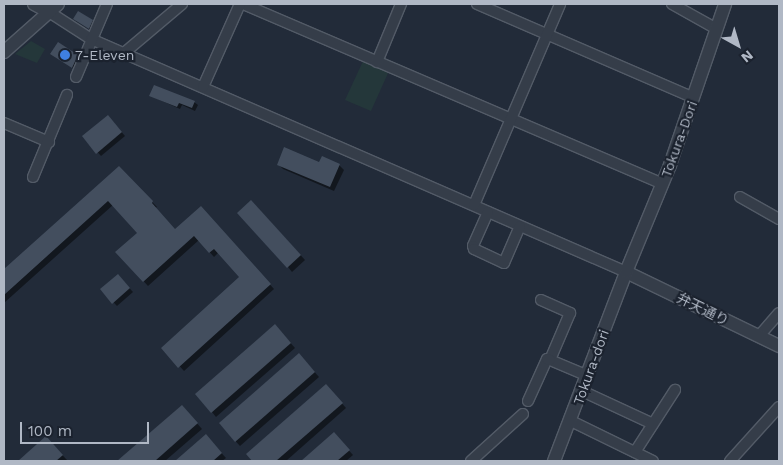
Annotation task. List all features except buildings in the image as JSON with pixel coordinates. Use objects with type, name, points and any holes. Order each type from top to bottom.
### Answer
[{"type":"street","points":[[34,4],[53,8],[92,39],[626,272]]},
{"type":"street","points":[[76,77],[107,4]]},
{"type":"street","points":[[124,53],[182,4]]},
{"type":"street","points":[[203,87],[242,4],[662,184]]},
{"type":"street","points":[[377,62],[401,4]]},
{"type":"street","points":[[478,4],[694,98]]},
{"type":"street","points":[[474,205],[560,4]]},
{"type":"street","points":[[672,4],[715,28]]},
{"type":"street","name":"Tokura-Dori","points":[[626,272],[694,98],[715,28],[725,4]]},
{"type":"street","points":[[4,52],[53,8]]},
{"type":"street","points":[[33,177],[67,95]]},
{"type":"street","points":[[4,123],[49,142]]},
{"type":"street","points":[[740,197],[779,219]]},
{"type":"street","points":[[488,212],[473,246],[474,249],[504,263],[520,226]]},
{"type":"street","name":"弁天通り","points":[[626,272],[779,346]]},
{"type":"street","name":"Tokura-dori","points":[[554,461],[588,376],[626,272]]},
{"type":"street","points":[[541,300],[570,313],[550,360]]},
{"type":"street","points":[[759,336],[779,313]]},
{"type":"street","points":[[528,402],[547,359],[588,376]]},
{"type":"street","points":[[635,452],[675,390]]},
{"type":"street","points":[[582,391],[654,424]]},
{"type":"street","points":[[730,461],[778,410]]},
{"type":"street","points":[[472,461],[523,414]]},
{"type":"street","points":[[570,421],[653,461]]},
{"type":"shaded area","points":[[31,41],[45,49],[37,63],[15,54]]},
{"type":"shaded area","points":[[364,59],[389,71],[371,111],[345,100]]},
{"type":"place","name":"7-Eleven","points":[[65,55]]}]
